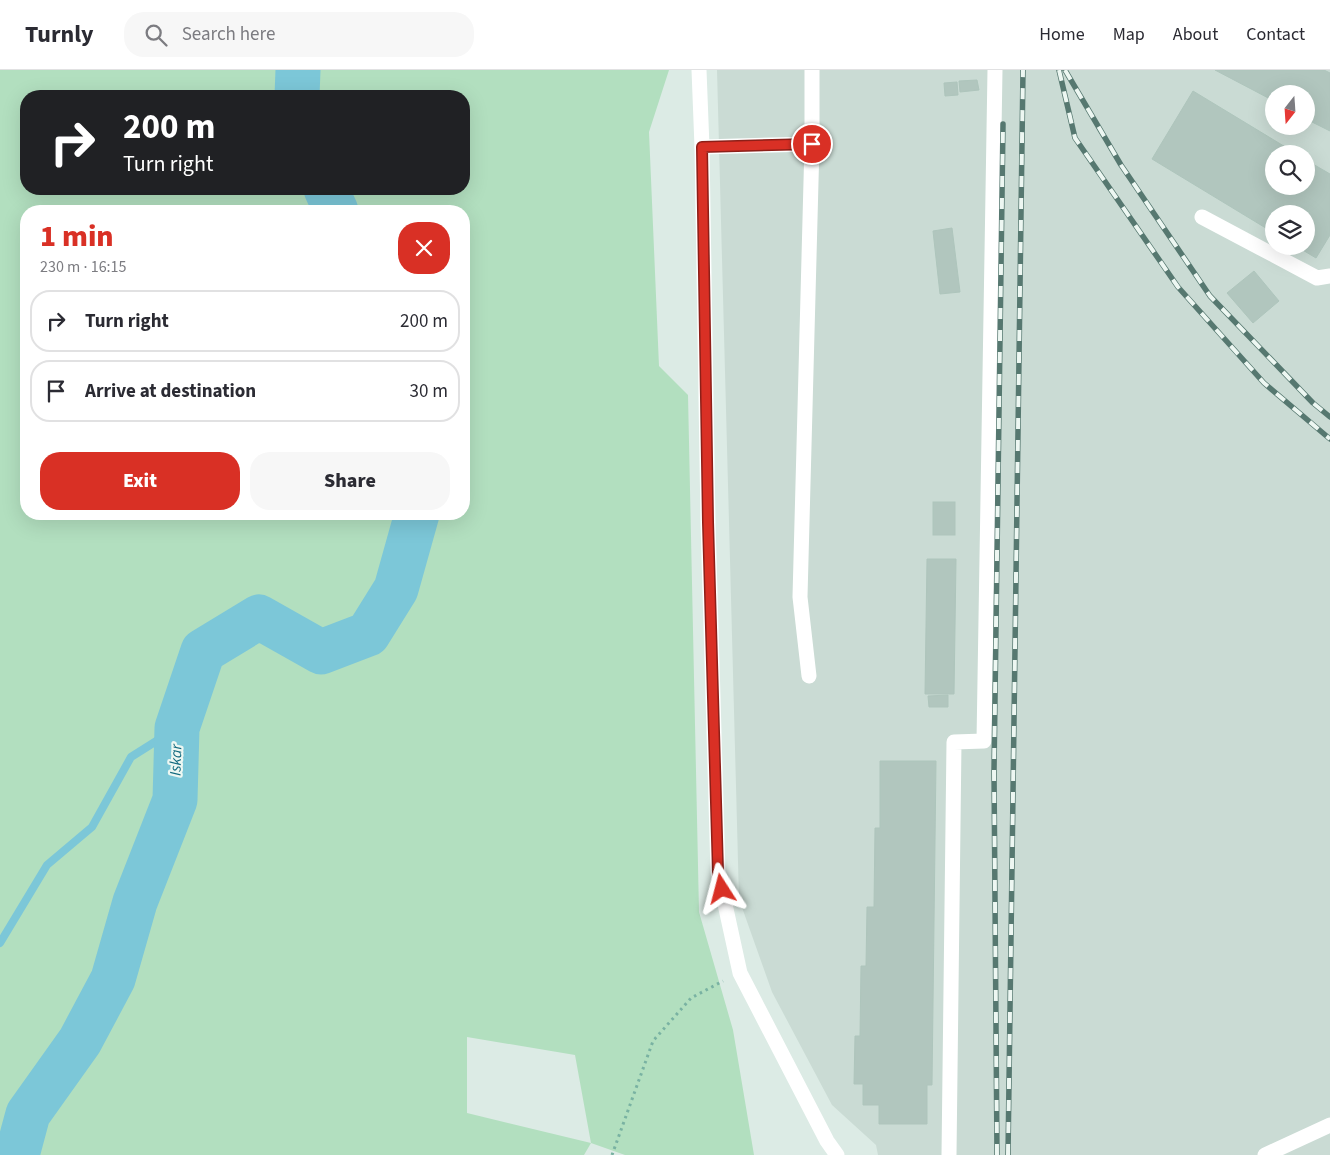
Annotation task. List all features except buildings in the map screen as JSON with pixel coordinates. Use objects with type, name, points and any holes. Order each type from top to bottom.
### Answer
[{"type":"street","points":[[699,70],[708,522],[718,872],[740,973],[827,1141],[837,1155]]},
{"type":"street","points":[[809,676],[800,597],[812,144],[812,70]]},
{"type":"street","points":[[949,1155],[954,742],[984,741],[995,70]]},
{"type":"street","points":[[702,147],[812,144]]},
{"type":"street","points":[[1202,217],[1316,278],[1330,276]]},
{"type":"street","points":[[1265,1155],[1330,1126]]},
{"type":"path","points":[[612,1155],[653,1041],[691,998],[740,973]]},
{"type":"shaded area","points":[[717,70],[1330,70],[1330,1155],[878,1155],[876,1145],[832,1105],[772,992],[739,899]]},
{"type":"green space","points":[[0,70],[669,70],[649,132],[659,366],[688,395],[699,912],[733,1030],[754,1155],[625,1155],[591,1143],[584,1155],[0,1155]],"holes":[[[467,1037],[575,1055],[591,1143],[467,1113]]]},
{"type":"waterway","name":"Iskar","points":[[297,90],[298,70]]},
{"type":"waterway","name":"Iskar","points":[[329,195],[333,205]]},
{"type":"waterway","name":"Iskar","points":[[17,1155],[28,1114],[80,1041],[113,979],[135,902],[175,800],[177,728],[203,651],[259,617],[321,652],[368,634],[396,589],[415,520]]},
{"type":"waterway","points":[[0,943],[47,865],[92,827],[131,757],[177,728]]},
{"type":"railway","points":[[1008,1155],[1023,70]]},
{"type":"railway","points":[[1059,70],[1075,138],[1178,287],[1264,383],[1330,439]]},
{"type":"railway","points":[[1065,70],[1121,165],[1210,296],[1313,403],[1330,417]]},
{"type":"railway","points":[[997,1155],[994,771],[1003,124]]},
{"type":"route","points":[[722,889],[718,872],[708,522],[702,147],[812,144]]}]
